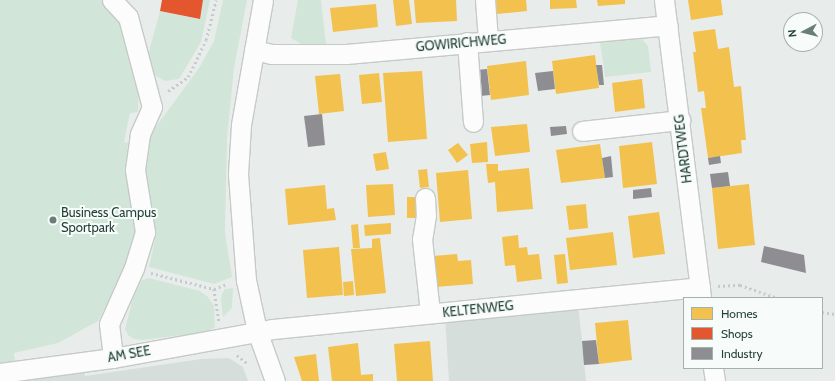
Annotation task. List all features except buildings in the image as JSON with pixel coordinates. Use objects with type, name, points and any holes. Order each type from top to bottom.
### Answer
[{"type":"street","points":[[112,0],[128,17],[152,107],[140,134],[135,170],[145,232],[134,268],[110,324],[113,358]]},
{"type":"street","points":[[263,0],[241,125],[238,174],[246,280],[257,331],[275,381]]},
{"type":"street","points":[[485,0],[488,40]]},
{"type":"street","name":"HARDTWEG","points":[[664,0],[701,292]]},
{"type":"street","name":"GOWIRICHWEG","points":[[254,50],[271,54],[346,54],[488,40],[668,26]]},
{"type":"street","points":[[467,42],[474,122]]},
{"type":"street","points":[[582,131],[680,120]]},
{"type":"street","points":[[425,198],[426,216],[422,239],[430,313]]},
{"type":"street","name":"KELTENWEG","points":[[257,331],[430,313],[701,292]]},
{"type":"street","name":"AM SEE","points":[[0,373],[113,358],[257,331]]},
{"type":"street","points":[[713,369],[715,381]]},
{"type":"path","points":[[188,77],[206,40],[216,0]]},
{"type":"path","points":[[134,268],[214,289],[246,280]]},
{"type":"path","points":[[701,292],[740,285],[774,297]]},
{"type":"path","points":[[214,289],[225,352],[232,352],[249,366]]},
{"type":"path","points":[[823,312],[835,314]]},
{"type":"shaded area","points":[[578,303],[586,381],[449,381],[445,316]]},
{"type":"shaded area","points":[[229,358],[243,367],[248,381],[11,381],[85,371],[85,376],[201,359]]},
{"type":"green space","name":"Business Campus Sportpark","points":[[0,0],[124,0],[120,28],[135,58],[139,86],[138,112],[130,113],[124,142],[128,143],[126,165],[136,231],[122,274],[98,321],[58,343],[14,353],[15,362],[0,364]]},
{"type":"green space","points":[[203,0],[210,0],[201,42],[179,79],[165,81],[153,74],[148,55],[160,11],[199,19]]},
{"type":"green space","points":[[223,0],[247,0],[234,68],[227,139],[225,232],[232,277],[214,284],[149,267],[156,235],[144,165],[150,135],[199,68],[214,41]]},
{"type":"green space","points":[[298,0],[321,0],[326,44],[301,44],[291,38]]},
{"type":"green space","points":[[641,38],[648,46],[651,72],[605,77],[600,42]]},
{"type":"green space","points":[[149,278],[200,291],[208,297],[214,306],[215,327],[207,332],[142,340],[134,339],[128,335],[125,329],[133,298],[142,280]]},
{"type":"green space","points":[[233,288],[232,308],[223,317],[221,300],[222,294],[225,289]]},
{"type":"place","name":"Business Campus Sportpark","points":[[53,220]]}]
